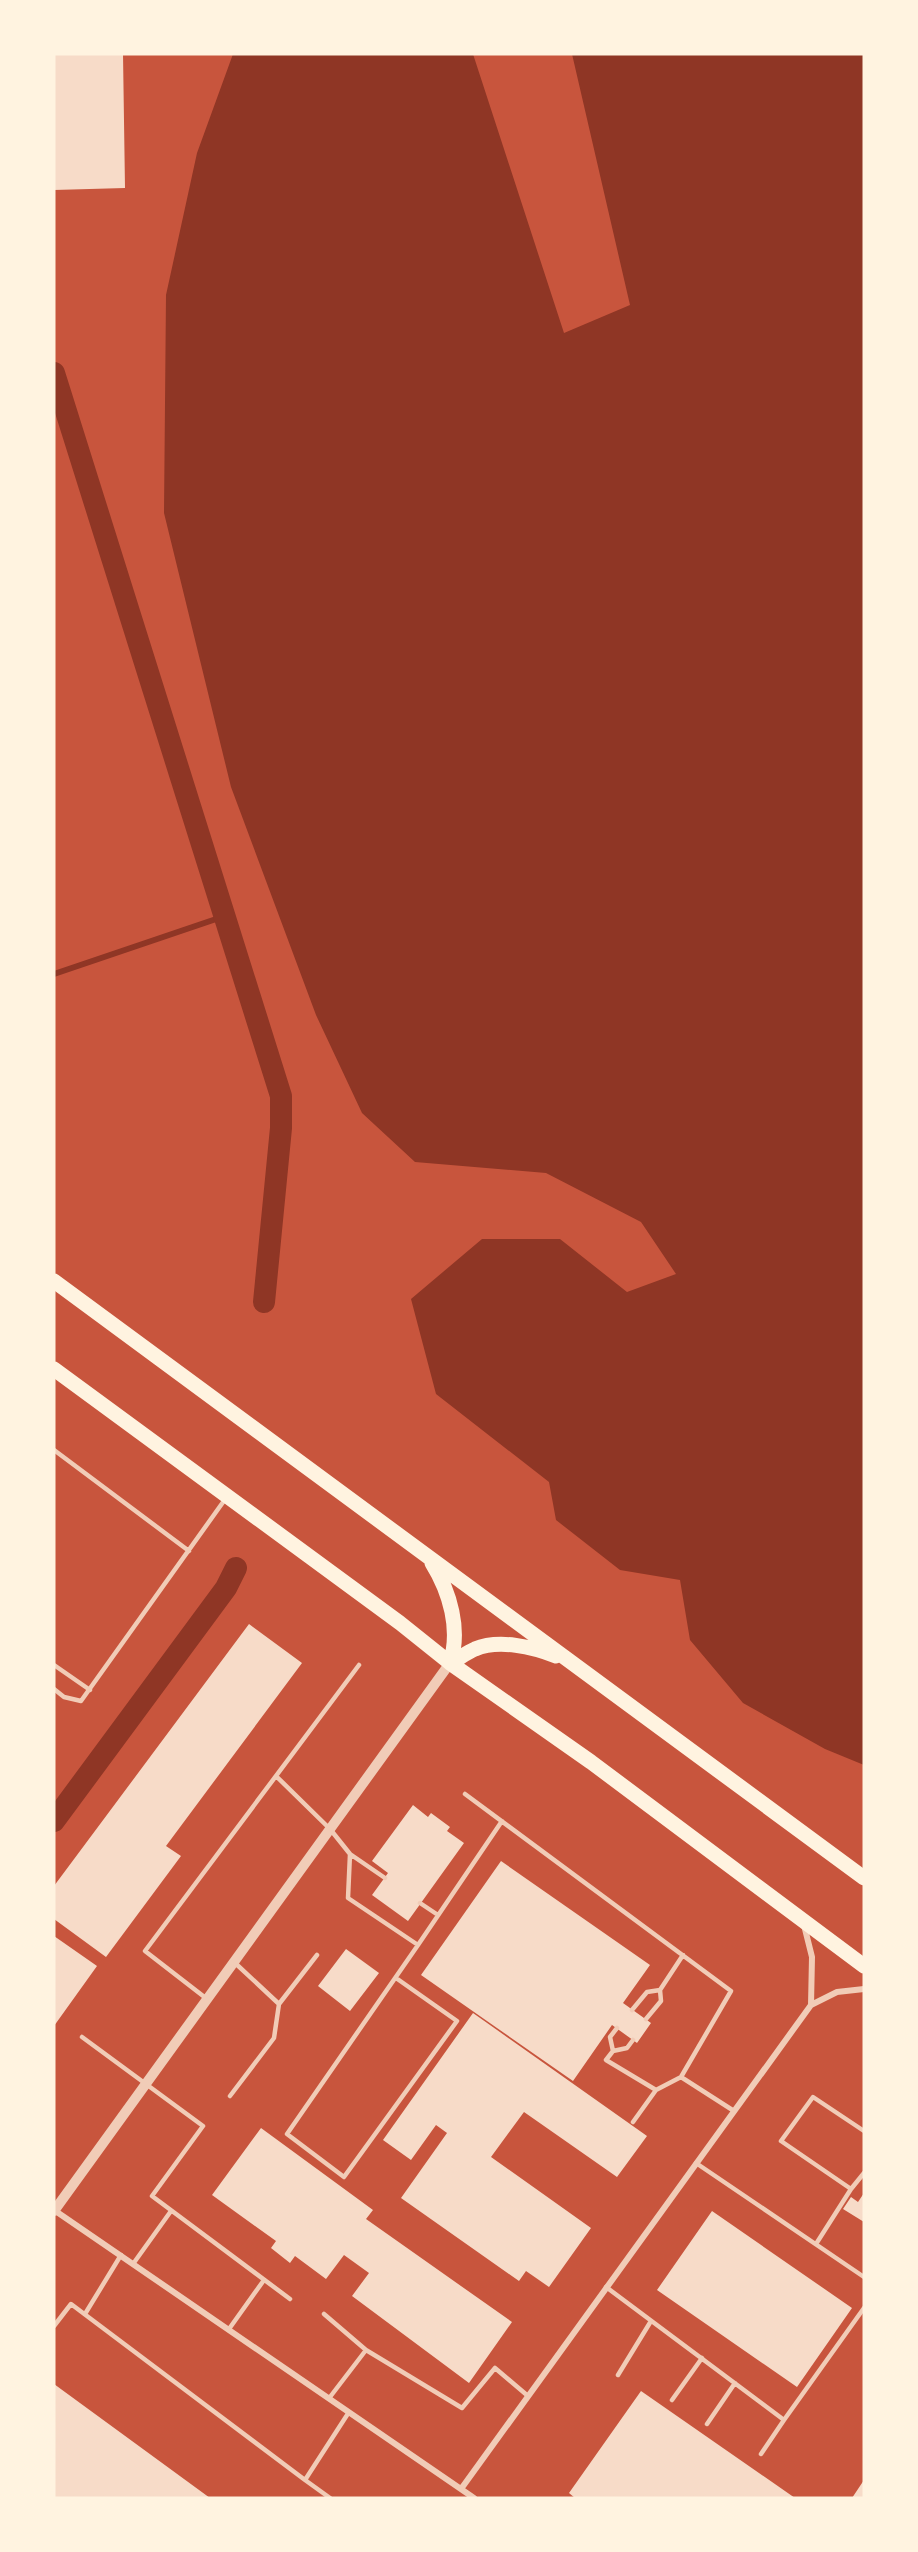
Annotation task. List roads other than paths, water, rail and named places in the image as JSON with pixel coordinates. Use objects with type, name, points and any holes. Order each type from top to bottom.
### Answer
[{"type":"main road","points":[[54,1281],[864,1878]]},
{"type":"main road","points":[[54,1369],[400,1623],[450,1663],[591,1762],[864,1966]]},
{"type":"main road","points":[[429,1558],[445,1587],[453,1618],[454,1650],[450,1663]]},
{"type":"main road","points":[[450,1663],[477,1648],[495,1646],[534,1649],[570,1662]]},
{"type":"street","points":[[450,1663],[54,2210],[330,2397],[474,2498]]},
{"type":"street","points":[[803,1922],[812,1957],[811,2005]]},
{"type":"street","points":[[461,2489],[811,2005],[837,1992],[864,1989]]},
{"type":"lane","points":[[54,1450],[189,1551]]},
{"type":"lane","points":[[54,1689],[64,1697],[81,1701],[227,1496]]},
{"type":"lane","points":[[54,1665],[90,1690]]},
{"type":"lane","points":[[207,1999],[145,1951],[359,1665]]},
{"type":"lane","points":[[276,1776],[330,1829],[350,1854],[385,1878]]},
{"type":"lane","points":[[465,1794],[731,1991],[681,2077],[656,2090],[633,2122]]},
{"type":"lane","points":[[396,1978],[457,2021],[344,2177],[287,2134],[502,1821]]},
{"type":"lane","points":[[350,1854],[348,1898],[418,1945]]},
{"type":"lane","points":[[420,1903],[438,1915]]},
{"type":"lane","points":[[230,2096],[274,2038],[279,2004],[317,1955]]},
{"type":"lane","points":[[646,2019],[661,2001],[660,1990],[683,1955]]},
{"type":"lane","points":[[234,1962],[279,2004]]},
{"type":"lane","points":[[632,2010],[646,1992],[660,1990]]},
{"type":"lane","points":[[613,2051],[610,2037],[617,2028]]},
{"type":"lane","points":[[82,2037],[203,2126],[152,2196],[290,2299]]},
{"type":"lane","points":[[633,2040],[627,2048],[613,2051],[606,2060],[656,2090]]},
{"type":"lane","points":[[681,2077],[734,2111]]},
{"type":"lane","points":[[851,2189],[781,2141],[813,2097],[864,2131]]},
{"type":"lane","points":[[696,2163],[864,2277]]},
{"type":"lane","points":[[816,2244],[851,2189],[864,2173]]},
{"type":"lane","points":[[133,2264],[171,2211]]},
{"type":"lane","points":[[85,2314],[121,2256]]},
{"type":"lane","points":[[229,2329],[264,2280]]},
{"type":"lane","points":[[606,2287],[784,2420]]},
{"type":"lane","points":[[54,2326],[71,2304],[330,2498]]},
{"type":"lane","points":[[761,2454],[864,2308]]},
{"type":"lane","points":[[324,2314],[366,2350],[462,2408],[495,2368],[528,2396]]},
{"type":"lane","points":[[618,2375],[651,2321]]},
{"type":"lane","points":[[330,2397],[366,2350]]},
{"type":"lane","points":[[672,2400],[702,2358]]},
{"type":"lane","points":[[707,2424],[735,2383]]},
{"type":"lane","points":[[305,2480],[349,2412]]},
{"type":"waterway","points":[[54,373],[281,1096],[281,1128],[264,1302]]},
{"type":"waterway","points":[[54,974],[225,916]]},
{"type":"waterway","points":[[54,1821],[226,1588],[236,1568]]}]
